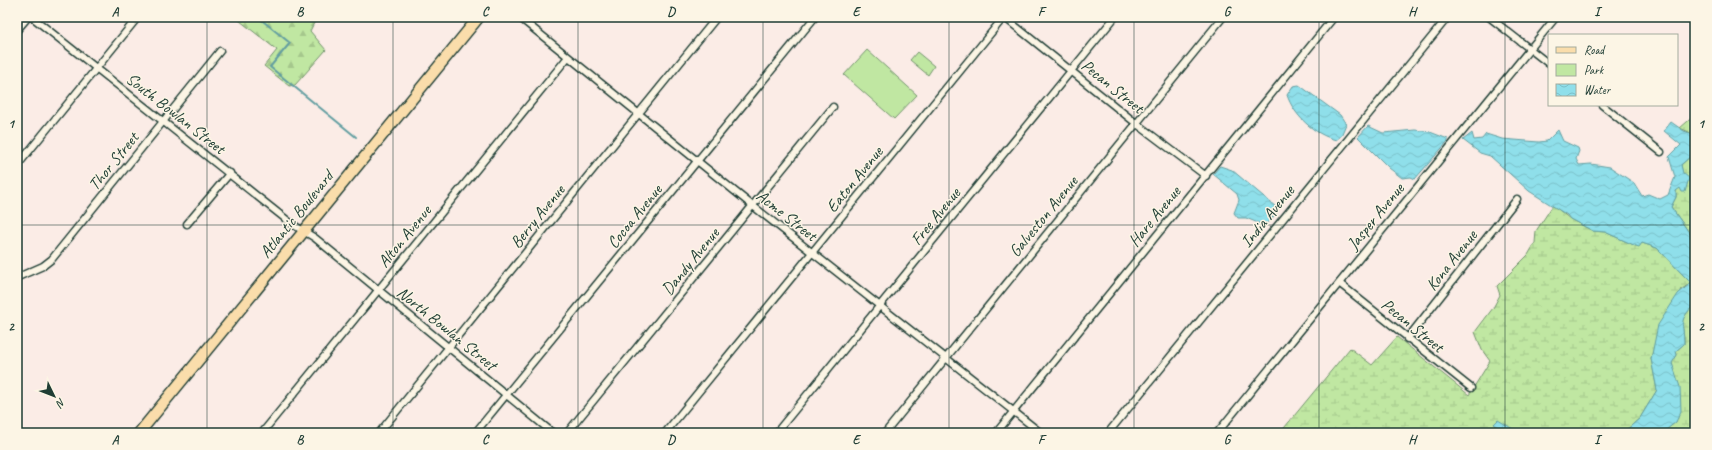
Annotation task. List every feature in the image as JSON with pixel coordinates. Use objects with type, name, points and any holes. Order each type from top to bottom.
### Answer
[{"type":"main road","name":"Atlantic Boulevard","points":[[139,433],[479,17]]},
{"type":"street","points":[[17,30],[28,17]]},
{"type":"street","name":"South Bowlan Street","points":[[32,17],[303,231]]},
{"type":"street","points":[[17,166],[138,17]]},
{"type":"street","name":"Acme Street","points":[[519,17],[879,307],[1041,433]]},
{"type":"street","name":"Berry Avenue","points":[[379,433],[717,17]]},
{"type":"street","name":"Cocoa Avenue","points":[[476,433],[814,17]]},
{"type":"street","name":"Pecan Street","points":[[1004,17],[1137,124],[1206,176]]},
{"type":"street","name":"Eaton Avenue","points":[[665,433],[1004,17]]},
{"type":"street","name":"Free Avenue","points":[[776,433],[1115,17]]},
{"type":"street","name":"Galveston Avenue","points":[[885,433],[1223,17]]},
{"type":"street","name":"Hare Avenue","points":[[996,433],[1334,17]]},
{"type":"street","name":"India Avenue","points":[[1108,433],[1448,17]]},
{"type":"street","points":[[1489,17],[1548,63]]},
{"type":"street","name":"Jasper Avenue","points":[[1217,433],[1529,48],[1556,17]]},
{"type":"street","name":"Thor Street","points":[[18,277],[43,266],[52,258],[220,51]]},
{"type":"street","name":"Alton Avenue","points":[[262,433],[568,57]]},
{"type":"street","name":"Dandy Avenue","points":[[567,433],[833,106]]},
{"type":"street","points":[[1603,106],[1661,152]]},
{"type":"street","points":[[187,224],[230,174]]},
{"type":"street","name":"Kona Avenue","points":[[1407,339],[1517,199]]},
{"type":"street","name":"North Bowlan Street","points":[[303,231],[315,238],[553,433]]},
{"type":"street","name":"Pecan Street","points":[[1339,283],[1407,339],[1471,388]]},
{"type":"green space","points":[[235,17],[317,17],[310,31],[326,50],[295,85],[289,86],[264,66],[277,50]]},
{"type":"green space","points":[[867,50],[917,95],[894,119],[844,75]]},
{"type":"green space","points":[[917,52],[934,66],[928,75],[910,60]]},
{"type":"green space","points":[[1695,115],[1695,135],[1680,128]]},
{"type":"green space","points":[[1695,152],[1695,241],[1671,207],[1676,197],[1676,191],[1681,183],[1681,165]]},
{"type":"green space","points":[[1553,205],[1570,219],[1593,231],[1605,232],[1636,246],[1642,243],[1657,248],[1691,283],[1682,289],[1654,347],[1651,358],[1657,390],[1640,418],[1623,433],[1519,433],[1501,431],[1509,433],[1280,433],[1350,348],[1372,365],[1397,337],[1469,395],[1490,361],[1482,350],[1475,332],[1493,308],[1500,295],[1497,286],[1528,255],[1535,243],[1536,231]]},
{"type":"green space","points":[[1695,304],[1695,433],[1662,433],[1676,422],[1672,362],[1677,355],[1676,351],[1684,344],[1682,327],[1683,319]]},
{"type":"water","points":[[1299,85],[1340,115],[1346,124],[1341,136],[1336,140],[1313,129],[1300,117],[1290,103],[1287,95],[1293,86]]},
{"type":"water","points":[[1671,122],[1684,131],[1695,135],[1695,152],[1681,165],[1683,173],[1689,178],[1685,192],[1682,192],[1680,188],[1676,191],[1676,197],[1671,207],[1695,241],[1695,304],[1689,310],[1684,319],[1684,344],[1676,351],[1677,355],[1672,363],[1680,387],[1681,411],[1676,422],[1662,433],[1623,433],[1640,418],[1657,390],[1651,359],[1658,325],[1678,294],[1691,283],[1657,248],[1642,243],[1639,247],[1636,246],[1605,232],[1593,231],[1570,219],[1567,215],[1529,191],[1490,156],[1480,153],[1463,140],[1472,133],[1474,140],[1482,139],[1486,134],[1502,139],[1539,142],[1547,141],[1558,130],[1563,141],[1578,148],[1579,151],[1576,159],[1579,165],[1591,164],[1610,167],[1634,183],[1642,196],[1648,194],[1660,199],[1668,195],[1675,177],[1669,157],[1681,145],[1664,131]]},
{"type":"water","points":[[1368,126],[1383,133],[1415,130],[1430,132],[1448,139],[1448,141],[1415,179],[1411,177],[1402,178],[1389,168],[1358,137]]},
{"type":"water","points":[[1220,166],[1232,170],[1276,207],[1278,211],[1267,224],[1263,225],[1246,218],[1238,218],[1234,213],[1239,200],[1237,194],[1213,174]]},
{"type":"water","points":[[1498,420],[1519,433],[1501,431],[1494,424]]},
{"type":"waterway","points":[[258,17],[290,43],[270,67],[356,137]]}]
